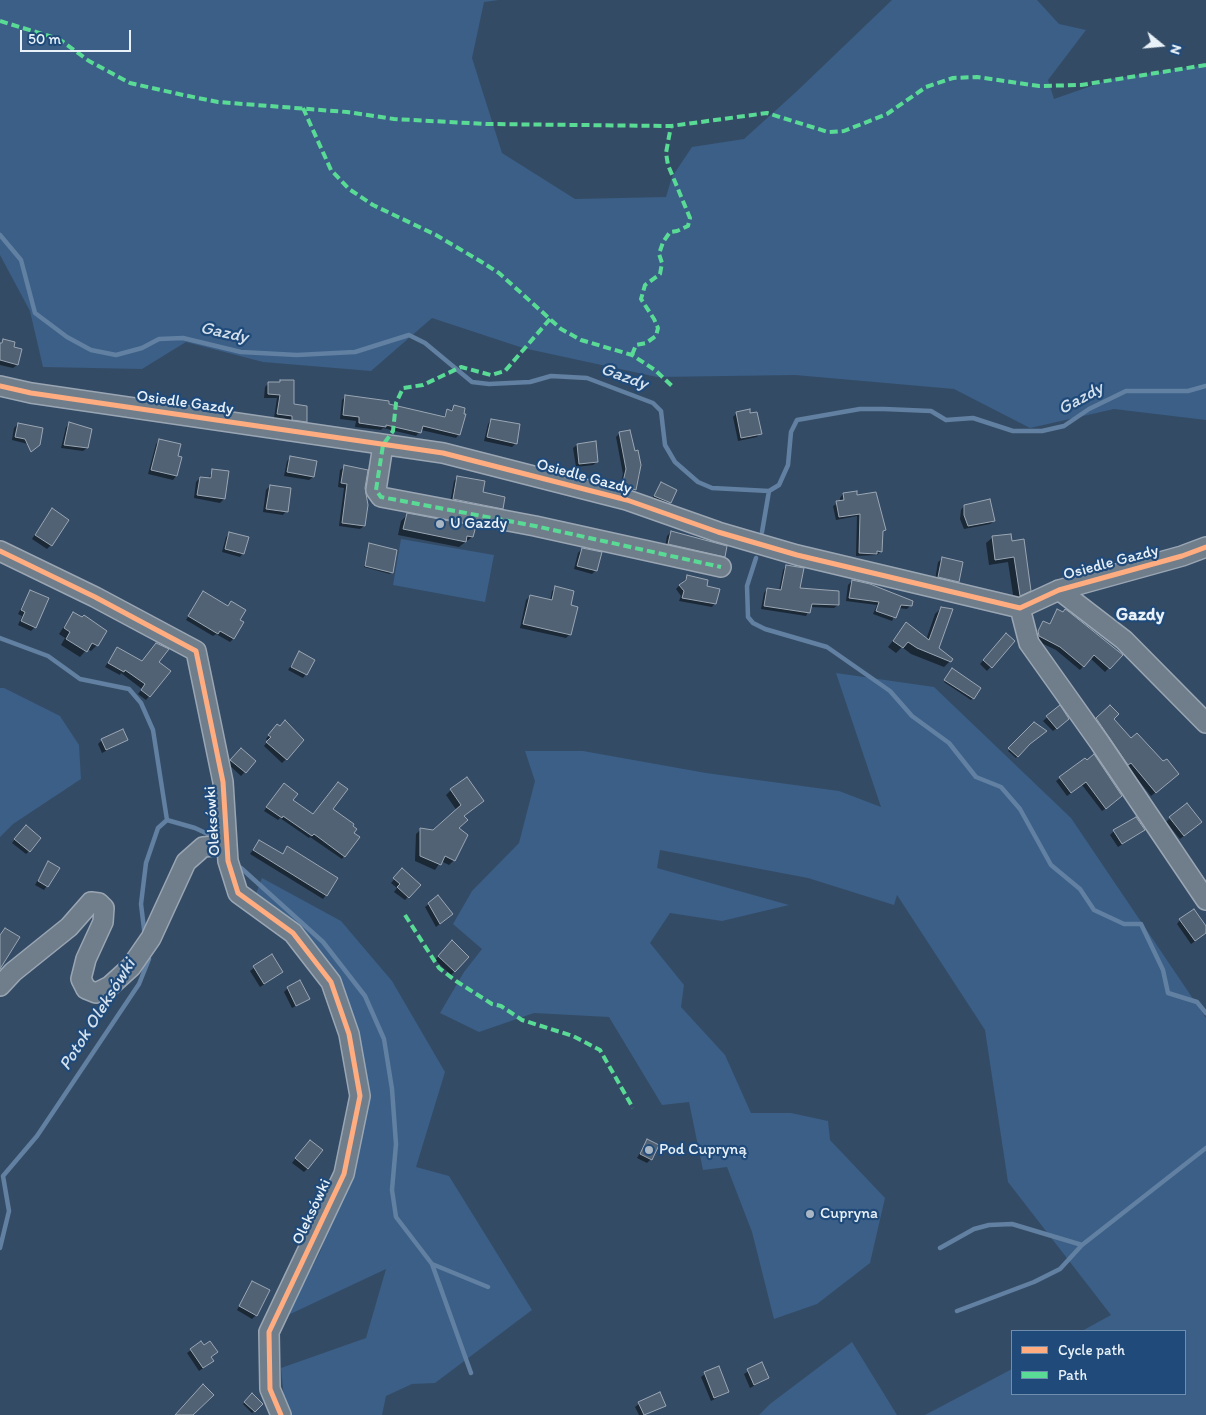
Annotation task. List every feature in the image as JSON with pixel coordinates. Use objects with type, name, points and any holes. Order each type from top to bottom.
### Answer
[{"type":"street","name":"Osiedle Gazdy","points":[[0,386],[31,393],[443,453],[627,500],[718,532],[797,555],[1020,608],[1059,590],[1182,556],[1206,547]]},
{"type":"street","points":[[383,445],[376,490],[381,497],[535,526],[721,567]]},
{"type":"street","name":"Oleksówki","points":[[0,551],[95,597],[196,651],[223,782],[228,861],[238,893],[293,933],[331,982],[349,1034],[360,1096],[344,1174],[269,1332],[270,1389],[281,1415]]},
{"type":"street","points":[[1059,590],[1124,640],[1206,723]]},
{"type":"street","points":[[1020,608],[1029,643],[1100,742],[1206,900]]},
{"type":"street","points":[[0,986],[13,972],[69,927],[91,902],[99,902],[104,908],[103,922],[86,959],[81,979],[86,989],[96,993],[110,986],[130,967],[147,944],[186,862],[203,847],[227,845]]},
{"type":"shaded area","points":[[0,0],[499,0],[484,2],[472,58],[502,153],[575,199],[666,197],[672,177],[692,147],[744,139],[892,0],[1037,0],[1059,24],[1086,30],[1048,80],[1054,99],[1111,79],[1206,65],[1206,420],[1114,409],[1030,428],[954,389],[795,375],[657,377],[523,348],[432,318],[371,371],[263,362],[186,342],[142,369],[43,367],[30,311],[0,255]]},
{"type":"shaded area","points":[[401,539],[494,555],[485,602],[393,585]]},
{"type":"shaded area","points":[[836,673],[934,687],[1071,818],[1206,1018],[1206,1415],[925,1415],[1011,1370],[1011,1395],[1186,1395],[1186,1330],[1084,1330],[1111,1315],[1008,1182],[985,1030],[897,895],[894,905],[808,878],[660,850],[657,868],[789,905],[722,921],[670,913],[650,943],[684,985],[681,1007],[725,1055],[751,1113],[791,1113],[828,1121],[830,1140],[885,1198],[870,1263],[817,1304],[774,1319],[752,1232],[727,1167],[703,1170],[689,1102],[662,1105],[609,1017],[534,1013],[479,1032],[440,1013],[464,972],[482,949],[453,924],[472,891],[519,843],[535,781],[525,751],[583,751],[706,773],[839,791],[881,807]]},
{"type":"shaded area","points":[[0,688],[4,688],[60,716],[79,745],[81,779],[13,824],[0,837]]},
{"type":"shaded area","points":[[262,878],[341,921],[392,981],[445,1072],[416,1167],[449,1176],[532,1310],[435,1383],[412,1384],[386,1396],[382,1415],[292,1415],[284,1399],[281,1368],[366,1338],[386,1269],[286,1316],[320,1252],[363,1127],[349,1008],[254,899]]},
{"type":"shaded area","points":[[852,1342],[897,1415],[759,1415],[770,1404]]},
{"type":"building","points":[[3,339],[15,342],[14,347],[22,349],[18,365],[0,360],[0,343],[2,343]]},
{"type":"building","points":[[280,380],[294,380],[294,404],[307,406],[307,422],[292,420],[292,416],[277,414],[280,395],[268,394],[268,382],[280,382]]},
{"type":"building","points":[[345,395],[389,401],[389,404],[445,417],[447,409],[452,411],[454,405],[465,408],[464,414],[466,414],[460,435],[423,426],[421,433],[386,425],[386,427],[359,423],[359,417],[343,415]]},
{"type":"building","points":[[750,409],[750,413],[757,412],[762,434],[741,438],[736,412]]},
{"type":"building","points":[[491,419],[520,424],[517,444],[487,437]]},
{"type":"building","points":[[69,422],[92,429],[88,448],[64,445]]},
{"type":"building","points":[[18,423],[43,428],[40,445],[31,452],[25,439],[15,437]]},
{"type":"building","points":[[630,430],[635,451],[638,450],[641,465],[636,490],[622,486],[626,469],[619,432]]},
{"type":"building","points":[[159,439],[181,444],[178,456],[182,457],[177,476],[151,470]]},
{"type":"building","points":[[596,441],[598,462],[579,464],[577,444]]},
{"type":"building","points":[[290,456],[317,461],[314,477],[287,472]]},
{"type":"building","points":[[344,465],[368,470],[365,488],[368,505],[365,526],[342,523],[347,484],[341,483]]},
{"type":"building","points":[[212,469],[229,471],[225,499],[197,495],[200,477],[211,478]]},
{"type":"building","points":[[457,476],[485,481],[483,492],[505,497],[503,509],[453,499]]},
{"type":"building","points":[[661,482],[677,490],[671,503],[654,496]]},
{"type":"building","points":[[270,485],[291,488],[288,512],[266,509]]},
{"type":"building","points":[[857,491],[857,495],[876,492],[886,530],[883,531],[882,552],[877,551],[877,554],[859,553],[860,514],[839,517],[836,501],[844,500],[843,493]]},
{"type":"building","points":[[990,499],[995,521],[968,526],[964,515],[964,505]]},
{"type":"building","points":[[52,508],[69,520],[52,546],[35,535]]},
{"type":"building","name":"U Gazdy","points":[[407,513],[476,526],[473,537],[467,536],[466,542],[403,529]]},
{"type":"building","points":[[671,531],[727,546],[725,557],[668,544]]},
{"type":"building","points":[[229,532],[249,537],[244,554],[225,549]]},
{"type":"building","points":[[1011,534],[1012,541],[1024,539],[1031,591],[1020,596],[1014,557],[995,560],[992,536]]},
{"type":"building","points":[[369,543],[397,550],[393,573],[365,566]]},
{"type":"building","points":[[582,548],[602,552],[597,571],[577,566]]},
{"type":"building","points":[[942,557],[963,562],[959,582],[938,577]]},
{"type":"building","points":[[786,565],[804,568],[800,588],[839,591],[839,605],[812,604],[810,613],[764,606],[767,588],[781,590]]},
{"type":"building","points":[[687,575],[708,580],[707,586],[720,589],[716,604],[682,598],[684,591],[679,585],[686,580]]},
{"type":"building","points":[[852,580],[870,584],[913,601],[912,606],[901,605],[896,618],[876,611],[879,602],[849,598]]},
{"type":"building","points":[[555,586],[574,591],[571,605],[578,607],[571,635],[523,624],[530,595],[552,600]]},
{"type":"building","points":[[30,590],[49,598],[36,628],[21,621],[25,612],[21,610]]},
{"type":"building","points":[[203,591],[228,606],[231,601],[246,610],[240,620],[244,622],[234,639],[220,631],[218,634],[188,616]]},
{"type":"building","points":[[941,607],[953,609],[939,648],[953,659],[951,662],[917,648],[908,642],[903,648],[893,641],[906,622],[929,640]]},
{"type":"building","points":[[1057,609],[1063,612],[1065,609],[1068,611],[1123,655],[1110,669],[1094,655],[1084,667],[1060,647],[1039,636],[1038,631],[1043,621],[1050,624]]},
{"type":"building","points":[[73,612],[82,617],[84,615],[107,631],[98,646],[92,643],[87,652],[66,639],[70,632],[64,628]]},
{"type":"building","points":[[1006,633],[1015,641],[992,668],[983,660]]},
{"type":"building","points":[[156,643],[169,649],[159,662],[171,671],[150,697],[141,690],[145,684],[125,670],[124,672],[108,663],[117,647],[142,661]]},
{"type":"building","points":[[299,651],[315,660],[307,675],[291,667]]},
{"type":"building","points":[[952,668],[981,688],[974,699],[944,680]]},
{"type":"building","points":[[1060,705],[1069,719],[1057,729],[1046,716]]},
{"type":"building","points":[[1110,705],[1119,714],[1114,719],[1131,738],[1137,733],[1163,761],[1167,759],[1179,774],[1156,793],[1131,763],[1128,765],[1096,718]]},
{"type":"building","points":[[285,720],[304,740],[287,760],[266,742],[271,737],[268,735],[277,724],[280,726]]},
{"type":"building","points":[[1034,722],[1047,731],[1030,744],[1018,757],[1008,748]]},
{"type":"building","points":[[123,729],[128,740],[106,750],[101,739]]},
{"type":"building","points":[[241,748],[256,761],[246,773],[230,760]]},
{"type":"building","points":[[1094,754],[1122,796],[1106,809],[1086,782],[1071,793],[1059,777],[1085,758],[1087,760]]},
{"type":"building","points":[[467,777],[484,801],[464,816],[468,820],[459,828],[468,835],[455,861],[445,856],[441,865],[420,856],[420,828],[433,830],[461,805],[450,789]]},
{"type":"building","points":[[338,782],[348,789],[333,809],[354,824],[353,826],[357,829],[354,833],[360,837],[345,857],[314,834],[312,836],[266,807],[284,783],[298,794],[293,800],[313,814]]},
{"type":"building","points":[[1187,803],[1202,822],[1184,836],[1169,817]]},
{"type":"building","points":[[1136,817],[1145,830],[1122,844],[1113,830]]},
{"type":"building","points":[[26,825],[41,838],[30,852],[14,839]]},
{"type":"building","points":[[259,840],[283,854],[287,846],[338,878],[327,896],[253,850]]},
{"type":"building","points":[[48,861],[60,868],[48,887],[38,881]]},
{"type":"building","points":[[402,868],[421,885],[409,898],[397,887],[400,884],[393,878]]},
{"type":"building","points":[[438,895],[453,914],[440,924],[428,903]]},
{"type":"building","points":[[1194,909],[1206,926],[1206,933],[1195,941],[1179,919]]},
{"type":"building","points":[[5,928],[20,937],[0,969],[0,935]]},
{"type":"building","points":[[452,940],[469,957],[455,972],[438,956]]},
{"type":"building","points":[[272,954],[283,972],[264,984],[253,966]]},
{"type":"building","points":[[300,980],[310,999],[296,1006],[287,987]]},
{"type":"building","name":"Pod Cupryną","points":[[647,1139],[659,1145],[652,1160],[640,1154]]},
{"type":"building","points":[[310,1140],[323,1150],[308,1169],[295,1158]]},
{"type":"building","points":[[252,1281],[270,1290],[257,1316],[239,1306]]},
{"type":"building","points":[[201,1341],[204,1345],[210,1341],[218,1352],[211,1357],[214,1361],[203,1368],[190,1349]]},
{"type":"building","points":[[762,1362],[769,1378],[754,1385],[747,1369]]},
{"type":"building","points":[[719,1366],[729,1392],[714,1398],[704,1372]]},
{"type":"building","points":[[203,1384],[214,1395],[193,1415],[175,1415]]},
{"type":"building","points":[[660,1392],[666,1406],[644,1415],[638,1402]]},
{"type":"building","points":[[252,1393],[263,1404],[255,1412],[244,1402]]},
{"type":"waterway","name":"Gazdy","points":[[0,235],[21,260],[35,313],[67,337],[91,350],[116,355],[142,348],[159,339],[183,338],[241,352],[297,355],[355,352],[409,335],[425,343],[472,382],[489,384],[530,382],[551,376],[587,378],[653,403],[661,411],[665,445],[675,462],[698,482],[712,488],[769,491],[779,485],[788,465],[791,432],[797,420],[860,409],[931,411],[946,420],[973,418],[1013,431],[1042,431],[1064,426],[1089,409],[1126,391],[1188,391],[1206,386]]},
{"type":"waterway","points":[[762,532],[769,491]]},
{"type":"waterway","points":[[756,558],[747,586],[748,617],[753,623],[765,629],[827,647],[890,691],[912,716],[949,743],[976,777],[1001,787],[1020,809],[1051,865],[1080,889],[1094,910],[1124,924],[1141,924],[1163,970],[1168,993],[1197,1002],[1206,1013]]},
{"type":"waterway","name":"Potok Oleksówki","points":[[0,638],[48,656],[80,679],[129,689],[141,703],[153,730],[167,820],[158,828],[146,863],[141,904],[145,937]]},
{"type":"waterway","points":[[167,820],[195,828],[210,835]]},
{"type":"waterway","points":[[241,868],[323,942],[365,996],[384,1039],[392,1089],[396,1144],[392,1190],[396,1217],[432,1264],[471,1373]]},
{"type":"waterway","name":"Potok Oleksówki","points":[[0,1248],[9,1211],[3,1176],[37,1136],[139,984],[149,959],[148,954]]},
{"type":"waterway","points":[[957,1311],[1034,1282],[1060,1269],[1082,1245],[1206,1148]]},
{"type":"waterway","points":[[940,1248],[974,1229],[989,1225],[1012,1224],[1082,1245]]},
{"type":"waterway","points":[[432,1264],[488,1287]]},
{"type":"marked path","points":[[0,21],[59,39],[89,61],[130,83],[183,95],[218,102],[347,112],[394,119],[486,124],[671,126],[767,113],[828,132],[844,131],[887,114],[926,87],[953,78],[977,77],[1039,86],[1081,85],[1206,65]]},
{"type":"marked path","points":[[303,108],[331,170],[349,189],[373,205],[436,235],[499,273],[561,329],[581,340],[632,355],[655,370],[672,386]]},
{"type":"marked path","points":[[632,355],[636,345],[646,343],[656,336],[658,328],[641,299],[645,285],[660,274],[662,263],[659,254],[663,242],[670,232],[688,226],[690,218],[668,165],[666,153],[671,126]]},
{"type":"marked path","points":[[550,319],[505,371],[491,375],[461,367],[423,385],[403,388],[396,403],[393,431],[383,445],[376,490],[381,497],[535,526],[721,567]]},
{"type":"marked path","points":[[405,915],[439,968],[456,981],[522,1020],[573,1036],[600,1050],[633,1108]]},
{"type":"cycle path","points":[[0,386],[31,393],[443,453],[627,500],[718,532],[797,555],[1020,608],[1059,590],[1182,556],[1206,547]]},
{"type":"cycle path","points":[[0,551],[95,597],[196,651],[223,782],[228,861],[238,893],[293,933],[331,982],[349,1034],[360,1096],[344,1174],[269,1332],[270,1389],[281,1415]]},
{"type":"place","name":"U Gazdy","points":[[440,524]]},
{"type":"place","name":"Pod Cupryną","points":[[649,1150]]},
{"type":"place","name":"Cupryna","points":[[810,1214]]},
{"type":"district","name":"Gazdy","points":[[1140,615]]}]
